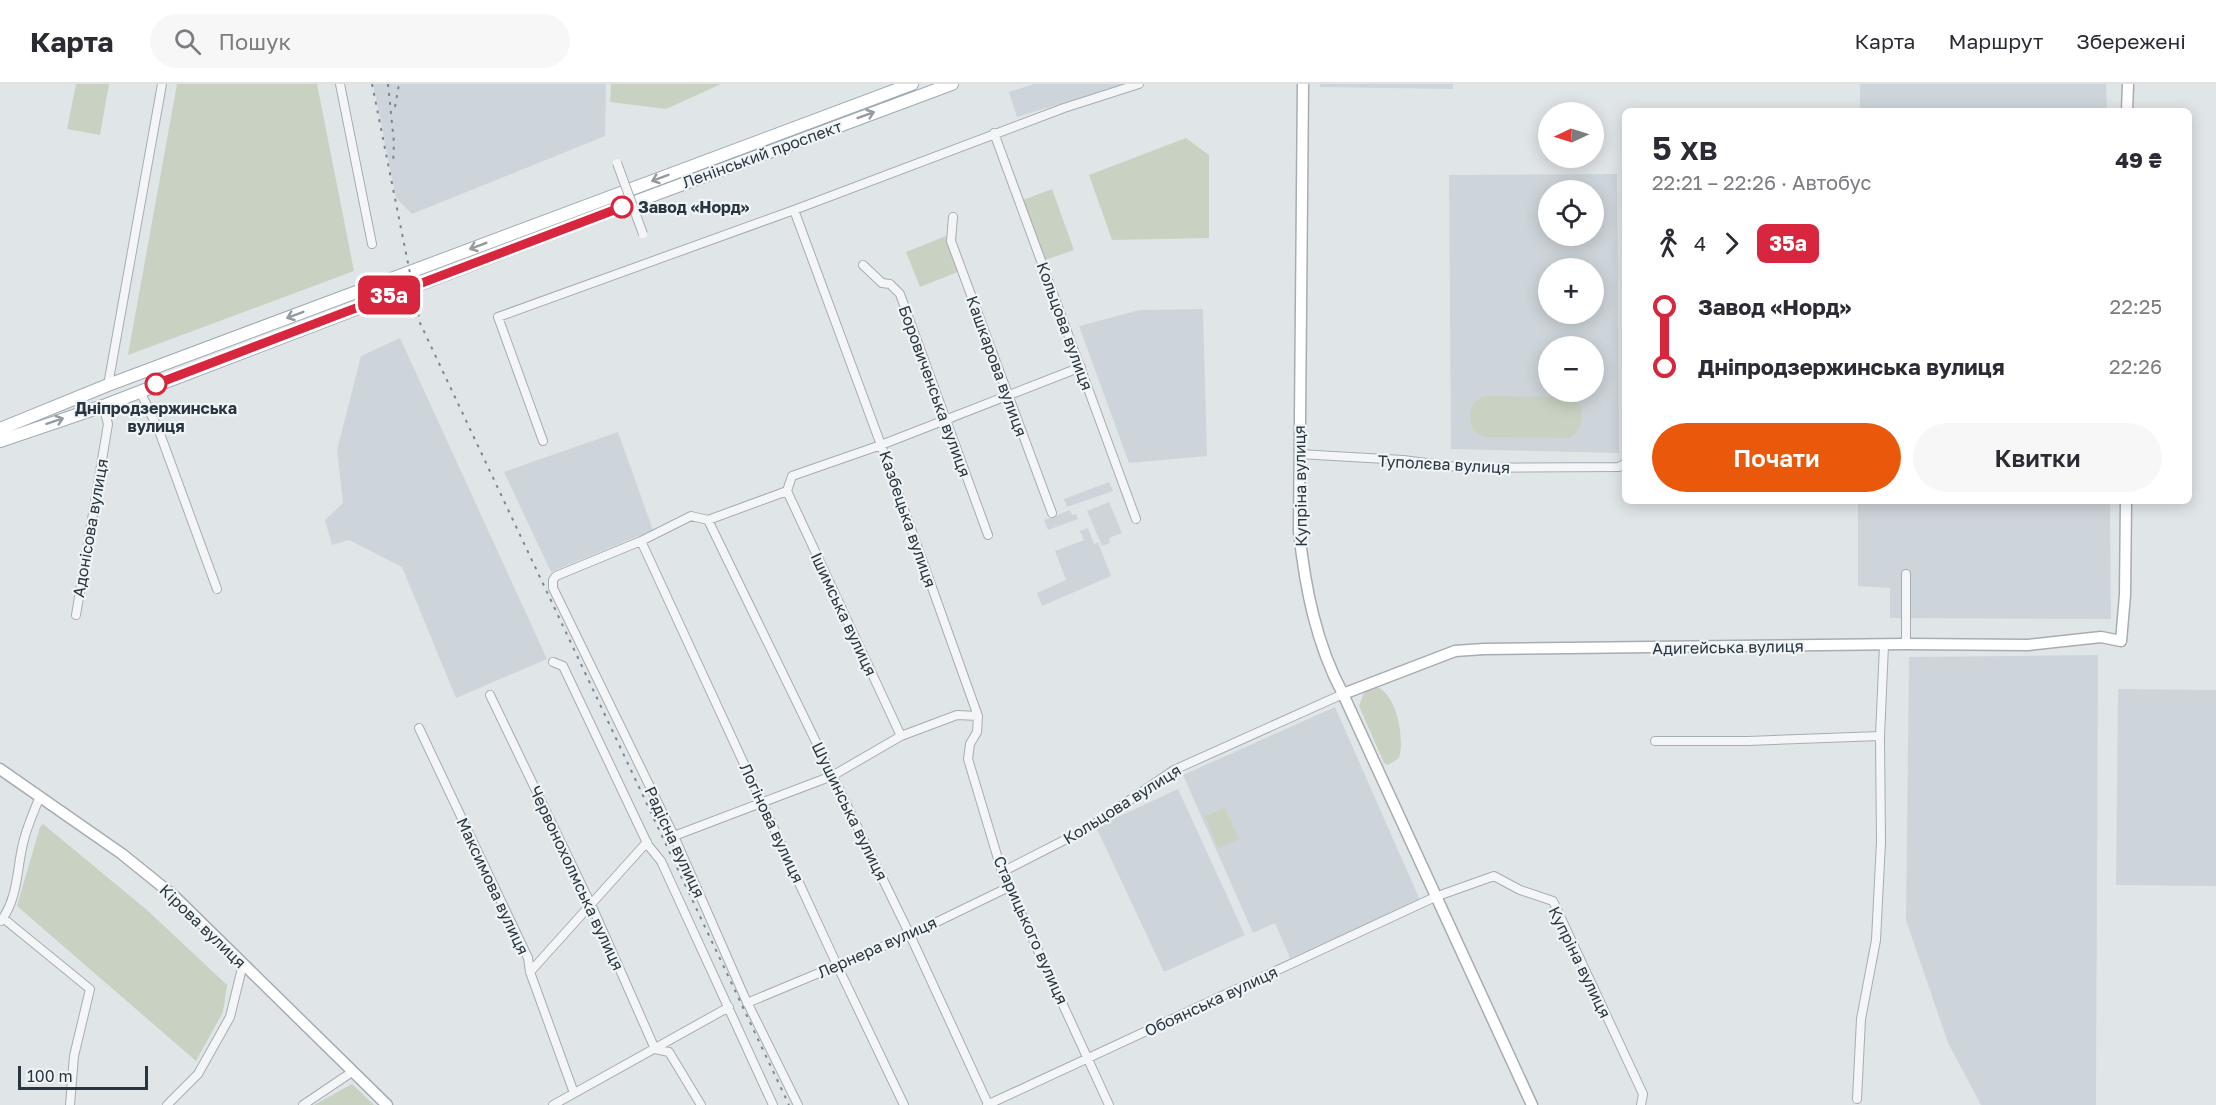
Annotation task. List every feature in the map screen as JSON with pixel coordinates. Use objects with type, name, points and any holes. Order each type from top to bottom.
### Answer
[{"type":"main road","name":"Ленінський проспект","points":[[0,429],[110,384],[912,84]]},
{"type":"main road","name":"Ленінський проспект","points":[[0,441],[103,406],[753,157],[952,84]]},
{"type":"main road","name":"Купріна вулиця","points":[[1303,84],[1299,531],[1307,586],[1318,635],[1329,667],[1532,1105]]},
{"type":"main road","points":[[2127,108],[2128,84]]},
{"type":"main road","points":[[110,384],[119,399]]},
{"type":"main road","name":"Адигейська вулиця","points":[[1343,694],[1455,651],[1484,649],[1906,644],[2028,645],[2101,637],[2121,641],[2125,595],[2126,504]]},
{"type":"main road","name":"Кірова вулиця","points":[[0,770],[122,854],[174,896],[387,1105]]},
{"type":"street","points":[[110,384],[162,84]]},
{"type":"street","points":[[340,84],[372,244]]},
{"type":"street","points":[[543,441],[498,317],[794,210],[1064,108],[1139,84]]},
{"type":"street","name":"Кольцова вулиця","points":[[994,134],[1136,519]]},
{"type":"street","points":[[617,163],[644,234]]},
{"type":"street","name":"Казбецька вулиця","points":[[794,210],[978,716]]},
{"type":"street","name":"Кашкарова вулиця","points":[[952,217],[951,242],[1052,513]]},
{"type":"street","name":"Боровиченська вулиця","points":[[862,265],[882,283],[890,284],[900,294],[988,535]]},
{"type":"street","points":[[641,541],[691,516],[708,520],[787,491],[792,476],[1008,397],[1080,367]]},
{"type":"street","points":[[140,391],[159,431],[217,589]]},
{"type":"street","name":"Адонісова вулиця","points":[[75,615],[108,424],[103,406]]},
{"type":"street","name":"Туполєва вулиця","points":[[1299,454],[1403,460],[1466,468],[1622,465]]},
{"type":"street","name":"Ішимська вулиця","points":[[787,491],[901,736]]},
{"type":"street","name":"Шушинська вулиця","points":[[708,520],[909,935],[988,1105]]},
{"type":"street","name":"Радісна вулиця","points":[[641,541],[556,576],[553,580],[553,588],[674,836],[746,1001],[798,1105]]},
{"type":"street","name":"Логінова вулиця","points":[[641,541],[904,1105]]},
{"type":"street","points":[[1906,574],[1906,644]]},
{"type":"street","points":[[1857,1099],[1861,1019],[1876,940],[1881,842],[1880,736],[1884,645]]},
{"type":"street","name":"Радісна вулиця","points":[[553,662],[563,666],[647,842],[660,861],[773,1105]]},
{"type":"street","name":"Кольцова вулиця","points":[[1002,872],[1090,827],[1174,770],[1343,694]]},
{"type":"street","name":"Червонохолмська вулиця","points":[[490,695],[591,905],[655,1049]]},
{"type":"street","points":[[674,836],[832,776],[901,736],[957,715],[978,716]]},
{"type":"street","name":"Старицького вулиця","points":[[978,716],[977,732],[970,744],[968,759],[1002,872],[1109,1105]]},
{"type":"street","name":"Максимова вулиця","points":[[419,728],[528,958],[530,972],[574,1093]]},
{"type":"street","points":[[1655,741],[1748,741],[1880,736]]},
{"type":"street","points":[[40,796],[24,837],[18,881],[12,902],[1,920],[90,988],[74,1056],[70,1105]]},
{"type":"street","points":[[530,972],[647,842]]},
{"type":"street","name":"Купріна вулиця","points":[[1435,897],[1494,876],[1520,890],[1553,901],[1643,1094],[1641,1105]]},
{"type":"street","name":"Лернера вулиця","points":[[746,1001],[909,935],[1009,887]]},
{"type":"street","name":"Обоянська вулиця","points":[[988,1105],[1435,897]]},
{"type":"street","points":[[167,1105],[198,1074],[230,1017],[243,964]]},
{"type":"street","points":[[553,1105],[729,1007]]},
{"type":"street","points":[[655,1049],[669,1052],[701,1105]]},
{"type":"street","points":[[303,1105],[352,1072]]},
{"type":"shaded area","points":[[373,84],[606,84],[605,136],[412,214],[396,198]]},
{"type":"shaded area","points":[[1034,84],[1126,84],[1017,117],[1009,92]]},
{"type":"shaded area","points":[[1320,84],[1453,84],[1453,89],[1320,87]]},
{"type":"shaded area","points":[[1860,84],[2106,84],[2107,108],[1860,108]]},
{"type":"shaded area","points":[[1617,174],[1619,453],[1451,449],[1449,175]]},
{"type":"shaded area","points":[[1203,309],[1207,456],[1129,463],[1079,326],[1140,310]]},
{"type":"shaded area","points":[[400,338],[547,659],[456,698],[402,567],[349,540],[332,545],[325,520],[343,503],[337,450],[361,356]]},
{"type":"shaded area","points":[[618,432],[653,530],[551,572],[504,472]]},
{"type":"shaded area","points":[[1109,482],[1113,491],[1067,507],[1064,499]]},
{"type":"shaded area","points":[[1109,502],[1122,533],[1109,538],[1110,543],[1102,546],[1087,511]]},
{"type":"shaded area","points":[[1858,504],[2110,504],[2111,619],[1890,618],[1890,588],[1858,586]]},
{"type":"shaded area","points":[[1070,510],[1072,515],[1076,514],[1078,519],[1048,530],[1044,520]]},
{"type":"shaded area","points":[[1088,528],[1094,544],[1098,542],[1111,576],[1042,606],[1037,593],[1066,580],[1055,551],[1084,540],[1080,531]]},
{"type":"shaded area","points":[[2098,655],[2096,1105],[1981,1105],[1948,1043],[1906,920],[1909,657]]},
{"type":"shaded area","points":[[2118,689],[2216,690],[2216,886],[2116,885]]},
{"type":"shaded area","points":[[1335,707],[1420,900],[1290,958],[1275,923],[1253,933],[1183,775]]},
{"type":"shaded area","points":[[1178,789],[1245,935],[1164,972],[1096,827]]},
{"type":"green space","points":[[76,84],[109,84],[100,135],[67,129]]},
{"type":"green space","points":[[177,84],[317,84],[354,271],[128,355]]},
{"type":"green space","points":[[611,84],[721,84],[666,109],[610,102]]},
{"type":"green space","points":[[1186,138],[1209,155],[1209,238],[1112,240],[1089,175]]},
{"type":"green space","points":[[1052,189],[1074,250],[1045,260],[1023,200]]},
{"type":"green space","points":[[946,236],[960,271],[920,287],[906,252]]},
{"type":"green space","points":[[1484,396],[1538,397],[1538,402],[1576,402],[1581,407],[1582,417],[1579,429],[1568,438],[1484,437],[1475,431],[1470,422],[1470,412],[1474,402]]},
{"type":"green space","points":[[1374,686],[1382,690],[1394,706],[1400,728],[1399,758],[1388,765],[1384,763],[1359,706],[1365,690]]},
{"type":"green space","points":[[1225,808],[1239,839],[1218,848],[1205,816]]},
{"type":"green space","points":[[43,824],[147,910],[227,985],[223,1012],[196,1061],[17,906],[40,827]]},
{"type":"green space","points":[[352,1084],[374,1105],[314,1105]]},
{"type":"railway","points":[[372,84],[420,323],[789,1105]]},
{"type":"railway","points":[[388,84],[394,143],[393,164]]},
{"type":"railway","points":[[395,107],[399,84]]},
{"type":"bus line","name":"35а","points":[[156,384],[622,207]]},
{"type":"place","name":"Завод «Норд»","points":[[622,207]]},
{"type":"place","name":"Дніпродзержинська вулиця","points":[[156,384]]}]
